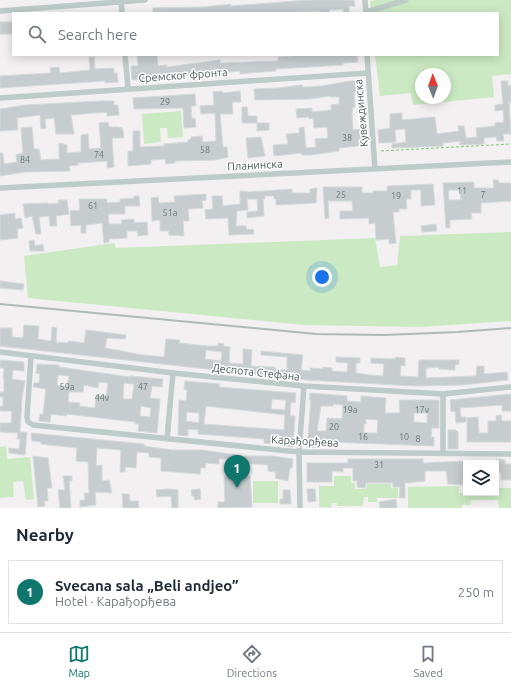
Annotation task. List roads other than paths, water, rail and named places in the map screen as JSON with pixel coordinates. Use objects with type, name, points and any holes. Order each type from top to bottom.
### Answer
[{"type":"street","points":[[0,11],[145,0]]},
{"type":"street","points":[[366,0],[366,12]]},
{"type":"street","points":[[369,12],[406,0]]},
{"type":"street","points":[[121,1],[122,12]]},
{"type":"street","points":[[125,56],[128,88]]},
{"type":"street","name":"Кувеждинска","points":[[367,56],[375,169]]},
{"type":"street","name":"Сремског фронта","points":[[0,98],[128,88],[368,73]]},
{"type":"street","name":"Планинска","points":[[0,188],[511,162]]},
{"type":"street","name":"Деспота Стефана","points":[[0,352],[173,373],[304,386],[443,394],[511,387]]},
{"type":"street","name":"Карађорђева","points":[[31,356],[27,417],[30,424],[299,452],[511,454]]},
{"type":"street","points":[[167,439],[173,373]]},
{"type":"street","points":[[300,508],[299,452],[304,386]]},
{"type":"street","points":[[443,394],[443,454]]},
{"type":"railway","points":[[0,304],[316,334],[384,335],[511,328]]},
{"type":"place","name":"Svecana sala „Beli andjeo”","points":[[237,488]]}]
